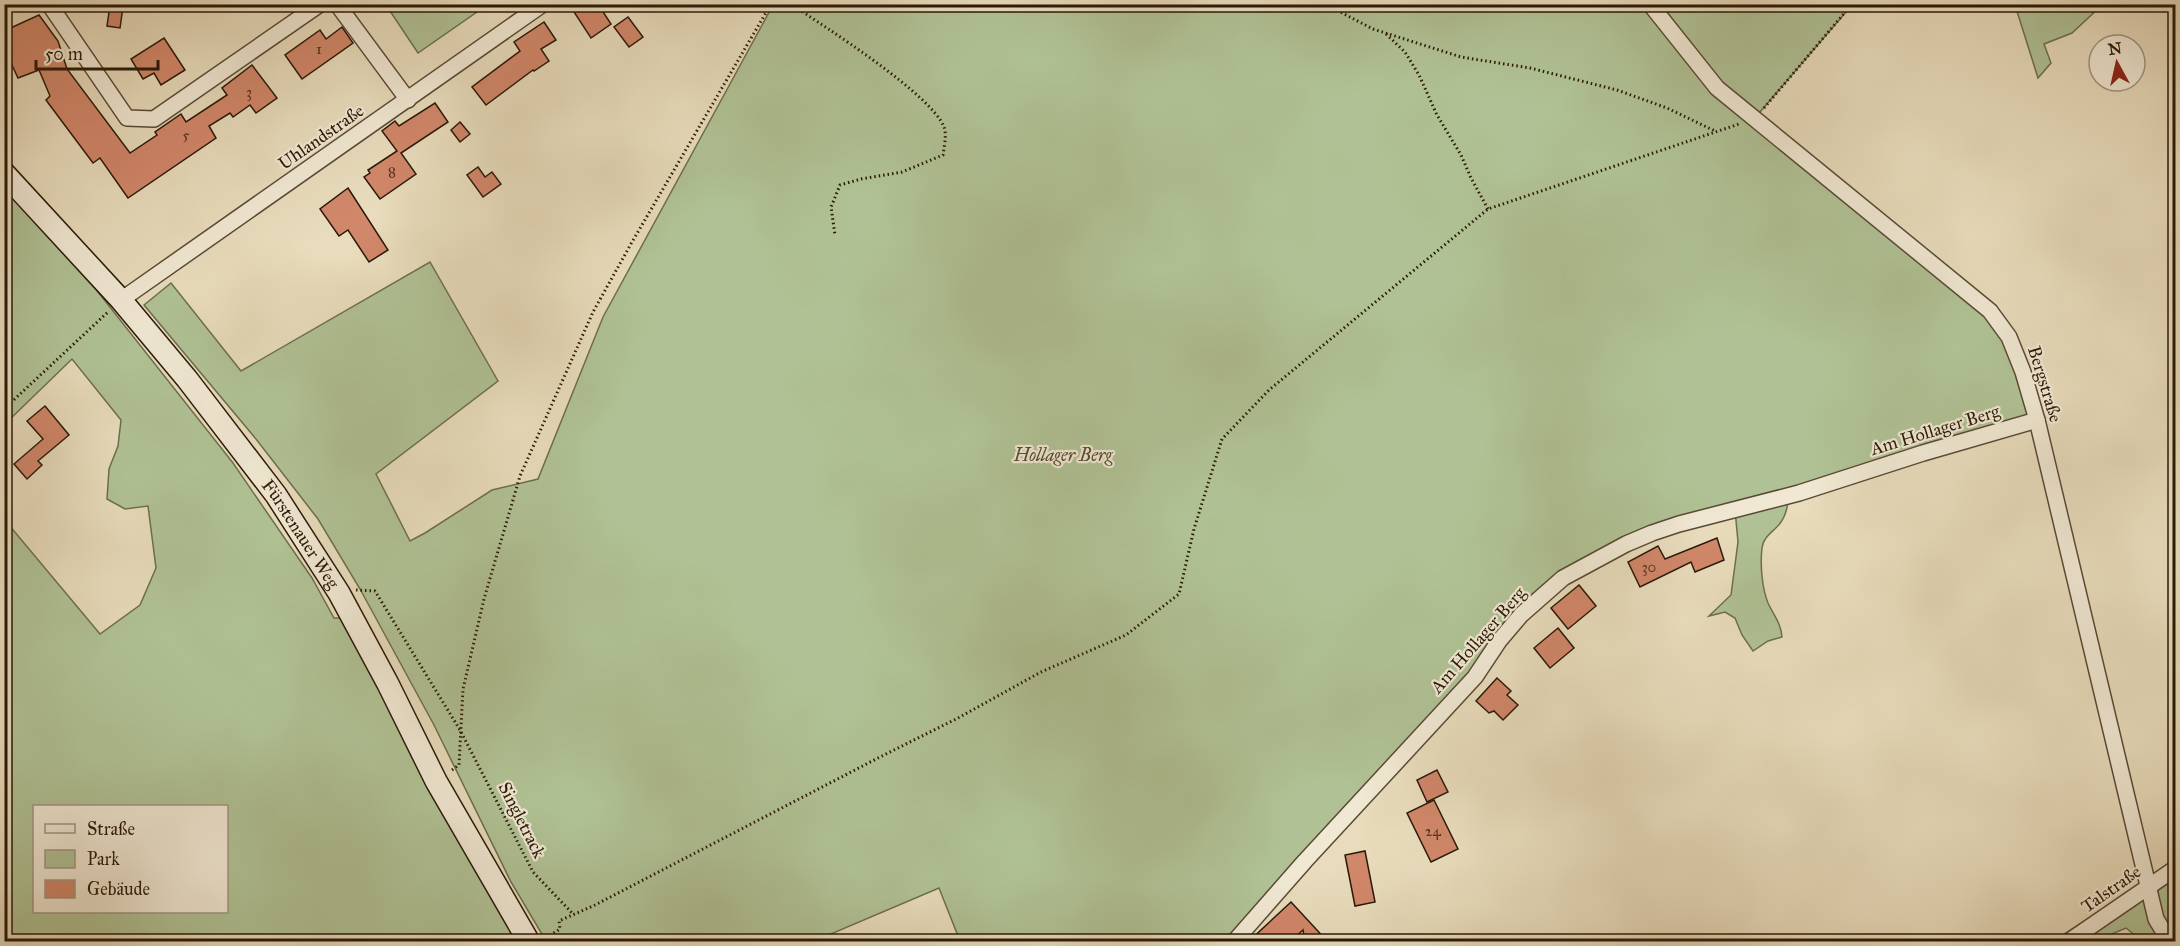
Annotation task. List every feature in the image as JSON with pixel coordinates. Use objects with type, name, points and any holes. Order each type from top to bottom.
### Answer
[{"type":"street","points":[[49,4],[127,118],[154,119],[320,4]]},
{"type":"street","points":[[337,4],[408,100]]},
{"type":"street","name":"Uhlandstraße","points":[[121,300],[543,4]]},
{"type":"street","name":"Bergstraße","points":[[1650,4],[1717,88],[1990,311],[2009,337],[2024,372],[2037,420],[2156,919],[2169,942]]},
{"type":"street","name":"Fürstenauer Weg","points":[[4,173],[121,300],[188,379],[276,495],[339,593],[436,781],[538,940]]},
{"type":"street","name":"Am Hollager Berg","points":[[1234,942],[1305,861],[1475,677],[1499,641],[1521,615],[1563,578],[1602,556],[1652,533],[1679,524],[1799,493],[1923,453],[2037,420]]},
{"type":"street","name":"Talstraße","points":[[2068,942],[2175,868]]},
{"type":"path","points":[[436,781],[459,765],[463,689],[481,610],[520,476],[593,312],[771,4]]},
{"type":"path","points":[[791,4],[852,45],[902,83],[936,112],[945,130],[943,155],[902,172],[840,185],[831,207],[835,235]]},
{"type":"path","points":[[1325,4],[1373,29],[1461,57],[1530,68],[1617,90],[1667,108],[1716,132]]},
{"type":"path","points":[[538,940],[560,928],[559,921],[595,905],[958,718],[1041,672],[1126,635],[1179,594],[1194,529],[1222,439],[1269,390],[1488,209],[1754,119],[1852,4]]},
{"type":"path","points":[[1385,33],[1405,52],[1419,75],[1437,115],[1461,155],[1488,209]]},
{"type":"path","points":[[4,409],[121,300]]},
{"type":"path","name":"Singletrack","points":[[339,593],[361,589],[375,591],[460,730],[533,872],[573,914]]},
{"type":"green space","points":[[2015,4],[2102,5],[2072,33],[2044,44],[2051,63],[2038,78]]},
{"type":"green space","points":[[386,5],[487,5],[418,53]]},
{"type":"green space","name":"Hollager Berg","points":[[773,5],[1852,5],[1754,119],[1990,311],[2037,420],[1789,496],[1784,516],[1765,540],[1761,555],[1764,590],[1779,624],[1782,637],[1768,641],[1753,651],[1742,635],[1735,618],[1725,612],[1709,616],[1731,595],[1738,542],[1735,510],[1652,533],[1563,578],[1235,941],[960,941],[939,888],[826,936],[824,941],[546,941],[511,882],[434,725],[360,589],[318,519],[256,439],[144,305],[171,283],[241,371],[430,262],[498,381],[376,474],[410,541],[492,490],[538,479],[603,317]]},
{"type":"green space","points":[[5,190],[87,278],[233,463],[312,578],[334,618],[353,618],[529,941],[5,941],[4,519],[100,634],[140,605],[156,568],[148,506],[125,509],[107,499],[109,469],[118,446],[121,420],[72,359],[5,424]]},
{"type":"green space","points":[[2175,868],[2175,941],[2142,941],[2126,928],[2095,941],[2052,942],[2114,902],[2148,887]]},
{"type":"building","points":[[585,4],[598,4],[611,24],[591,38],[574,12]]},
{"type":"building","points":[[110,5],[123,7],[120,28],[107,26]]},
{"type":"building","points":[[39,15],[58,41],[67,69],[130,153],[157,135],[155,132],[181,114],[186,122],[227,95],[222,88],[252,65],[277,98],[256,113],[250,105],[233,117],[230,113],[209,126],[216,138],[128,198],[100,158],[93,163],[46,100],[50,96],[39,70],[18,78],[11,63],[4,31]]},
{"type":"building","points":[[628,17],[643,37],[629,47],[614,27]]},
{"type":"building","points":[[544,22],[556,40],[541,49],[549,61],[486,105],[472,87],[520,51],[514,42]]},
{"type":"building","points":[[342,27],[353,43],[302,79],[285,55],[320,30],[326,39]]},
{"type":"building","points":[[164,38],[185,70],[161,85],[154,73],[143,79],[131,59]]},
{"type":"building","points":[[435,103],[448,122],[401,153],[416,174],[380,199],[364,177],[370,173],[368,170],[397,151],[382,131],[395,121],[399,126]]},
{"type":"building","points":[[460,122],[470,134],[460,142],[451,130]]},
{"type":"building","points":[[478,167],[485,177],[492,172],[501,184],[483,197],[467,175]]},
{"type":"building","points":[[348,188],[388,250],[369,262],[348,230],[339,236],[320,209]]},
{"type":"building","points":[[45,406],[69,435],[38,461],[42,465],[27,479],[14,464],[43,439],[27,421]]},
{"type":"building","points":[[1717,538],[1724,560],[1695,572],[1691,562],[1640,587],[1628,562],[1658,546],[1665,559]]},
{"type":"building","points":[[1579,585],[1596,606],[1568,629],[1551,608]]},
{"type":"building","points":[[1558,628],[1574,648],[1550,668],[1534,648]]},
{"type":"building","points":[[1497,678],[1511,691],[1507,695],[1518,705],[1503,720],[1494,711],[1489,713],[1476,701]]},
{"type":"building","points":[[1437,770],[1448,792],[1427,802],[1417,780]]},
{"type":"building","points":[[1434,800],[1458,849],[1431,862],[1407,813]]},
{"type":"building","points":[[1365,851],[1375,902],[1355,906],[1345,855]]},
{"type":"building","points":[[1291,902],[1328,942],[1305,942],[1303,930],[1290,942],[1248,942]]}]
